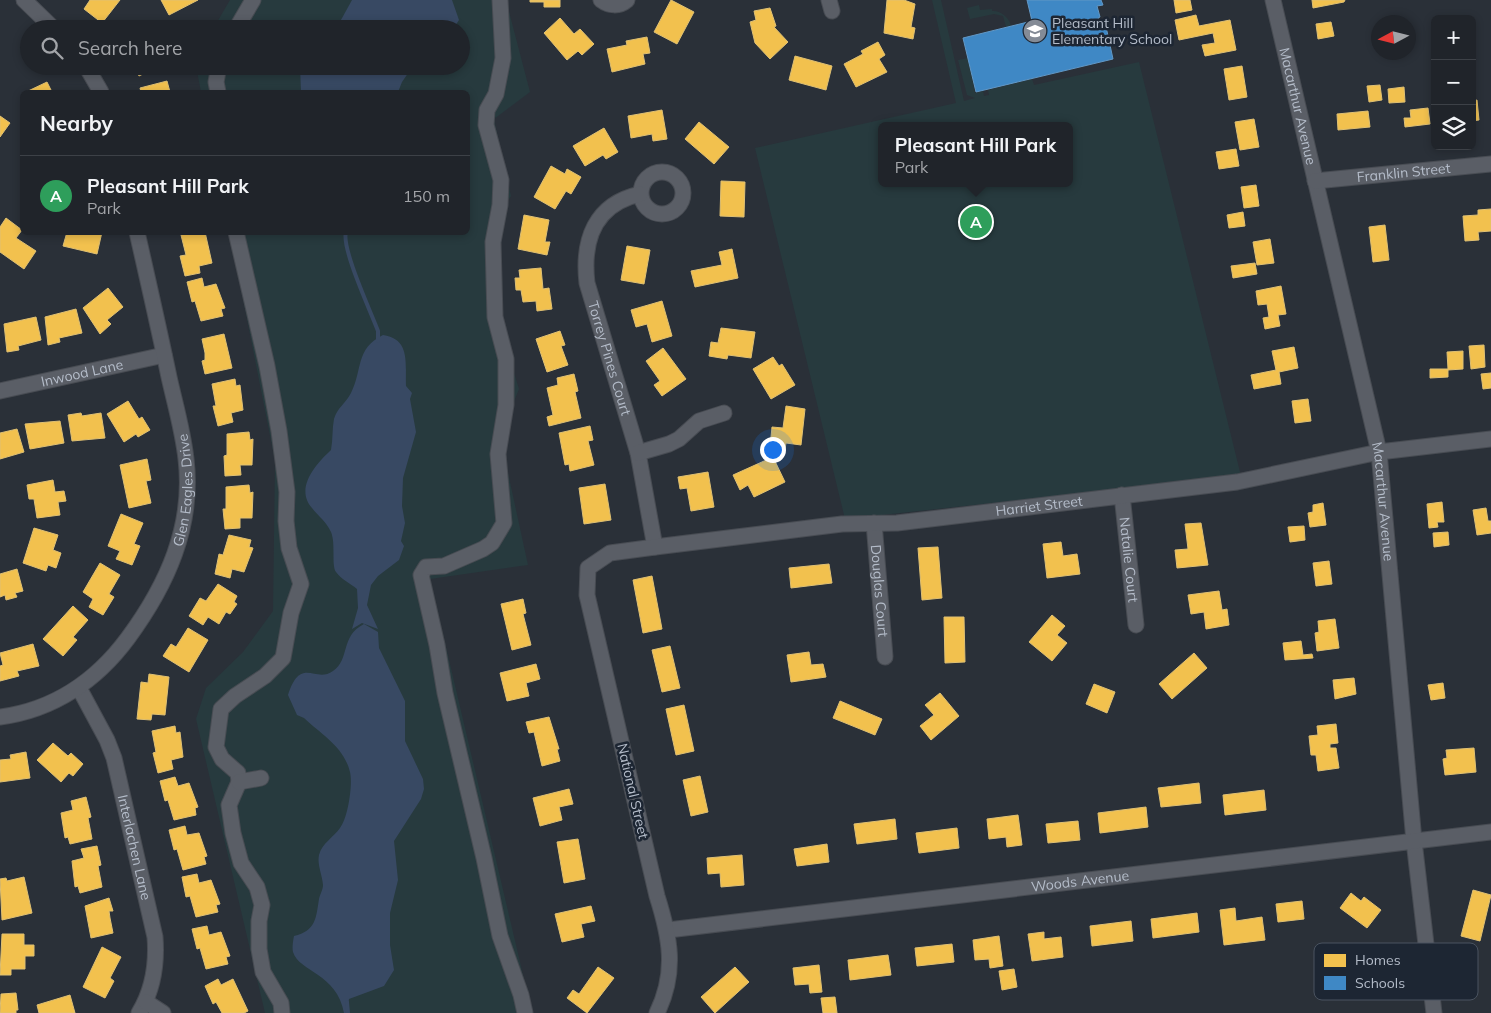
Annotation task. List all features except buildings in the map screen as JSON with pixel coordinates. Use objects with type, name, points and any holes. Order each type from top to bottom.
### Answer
[{"type":"street","points":[[241,20],[253,0]]},
{"type":"street","points":[[500,0],[503,58],[496,94],[487,110],[486,125],[501,180],[500,205],[493,242],[495,317],[506,359],[506,405],[498,454],[504,523],[492,543],[484,549],[444,566],[426,567],[421,575],[437,645],[445,694],[484,858],[496,919],[525,1013]]},
{"type":"street","points":[[601,0],[612,5],[627,0]]},
{"type":"street","name":"Macarthur Avenue","points":[[1273,0],[1379,452],[1414,841],[1426,943]]},
{"type":"street","points":[[26,1],[45,20]]},
{"type":"street","points":[[91,75],[100,90]]},
{"type":"street","points":[[217,75],[218,90]]},
{"type":"street","name":"Franklin Street","points":[[1315,181],[1491,164]]},
{"type":"street","name":"Torrey Pines Court","points":[[640,194],[615,202],[597,219],[586,260],[587,283],[638,453],[655,547]]},
{"type":"street","name":"Glen Eagles Drive","points":[[0,717],[38,707],[79,688],[111,661],[148,611],[172,566],[182,533],[187,498],[186,458],[138,235]]},
{"type":"street","points":[[237,235],[242,267],[264,352],[279,431],[287,492],[286,522],[289,548],[301,584],[292,613],[283,658],[265,676],[235,696],[221,709],[216,747],[222,759],[238,773],[239,782],[229,805],[233,833],[241,863],[257,887],[262,905],[259,921],[259,948],[263,972],[281,1003],[282,1013]]},
{"type":"street","name":"Inwood Lane","points":[[0,391],[164,355]]},
{"type":"street","points":[[638,453],[670,444],[679,439],[699,421],[724,413]]},
{"type":"street","name":"Harriet Street","points":[[588,568],[610,554],[655,547],[842,524],[897,523],[1237,482],[1379,452],[1491,439]]},
{"type":"street","name":"Natalie Court","points":[[1122,496],[1136,625]]},
{"type":"street","name":"Douglas Court","points":[[874,524],[885,657]]},
{"type":"street","name":"National Street","points":[[588,568],[587,595],[657,896],[668,930],[668,979],[658,1013]]},
{"type":"street","name":"Interlachen Lane","points":[[79,688],[107,740],[114,758],[155,937],[155,965],[143,1007]]},
{"type":"street","points":[[239,782],[261,778]]},
{"type":"street","name":"Woods Avenue","points":[[668,930],[1491,832]]},
{"type":"street","name":"Macarthur Avenue","points":[[1432,1000],[1434,1013]]},
{"type":"street","points":[[143,1007],[163,1013]]},
{"type":"green space","points":[[230,0],[506,0],[530,92],[494,119],[511,196],[492,224],[501,260],[501,331],[519,389],[500,436],[528,565],[430,579],[532,1013],[265,1013],[196,719],[206,688],[243,652],[273,611],[275,461],[230,235],[470,235],[470,90],[201,90],[198,75],[470,75],[470,20],[218,20]]},
{"type":"green space","points":[[932,0],[941,0],[964,101],[975,98],[967,95],[958,60],[968,58],[975,93],[983,91],[984,96],[989,95],[988,90],[1032,79],[1034,85],[1139,62],[1241,476],[845,519],[755,148],[956,103]]},
{"type":"green space","points":[[979,5],[980,10],[992,9],[992,11],[1001,13],[1007,17],[1011,26],[1006,27],[1003,16],[994,14],[970,19],[967,8]]},
{"type":"water","points":[[352,0],[452,0],[459,20],[341,20]]},
{"type":"water","points":[[300,75],[407,75],[399,90],[301,90]]},
{"type":"water","points":[[383,335],[392,337],[398,342],[405,354],[406,386],[412,393],[410,399],[416,432],[403,478],[402,506],[405,523],[401,541],[404,546],[399,560],[378,576],[371,585],[367,605],[378,629],[362,623],[352,629],[358,608],[357,589],[336,572],[331,532],[325,522],[312,508],[305,492],[306,484],[314,469],[331,450],[334,419],[351,393],[364,353],[374,341]]},
{"type":"water","points":[[364,624],[378,632],[379,648],[405,701],[405,741],[423,779],[424,789],[421,799],[394,841],[398,880],[390,913],[390,945],[394,970],[384,986],[349,999],[347,1013],[344,1013],[334,989],[297,959],[293,952],[293,946],[294,936],[307,931],[316,918],[319,899],[323,889],[319,855],[323,847],[343,823],[350,792],[351,777],[347,763],[338,748],[304,718],[297,715],[288,695],[293,683],[303,673],[320,675],[333,671],[342,661],[351,635]]},
{"type":"waterway","points":[[346,235],[348,252],[378,331],[378,341]]},
{"type":"waterway","points":[[347,1002],[348,1013]]},
{"type":"place","name":"Pleasant Hill Elementary School","points":[[1035,31]]},
{"type":"place","name":"Pleasant Hill Park","points":[[976,222]]}]
